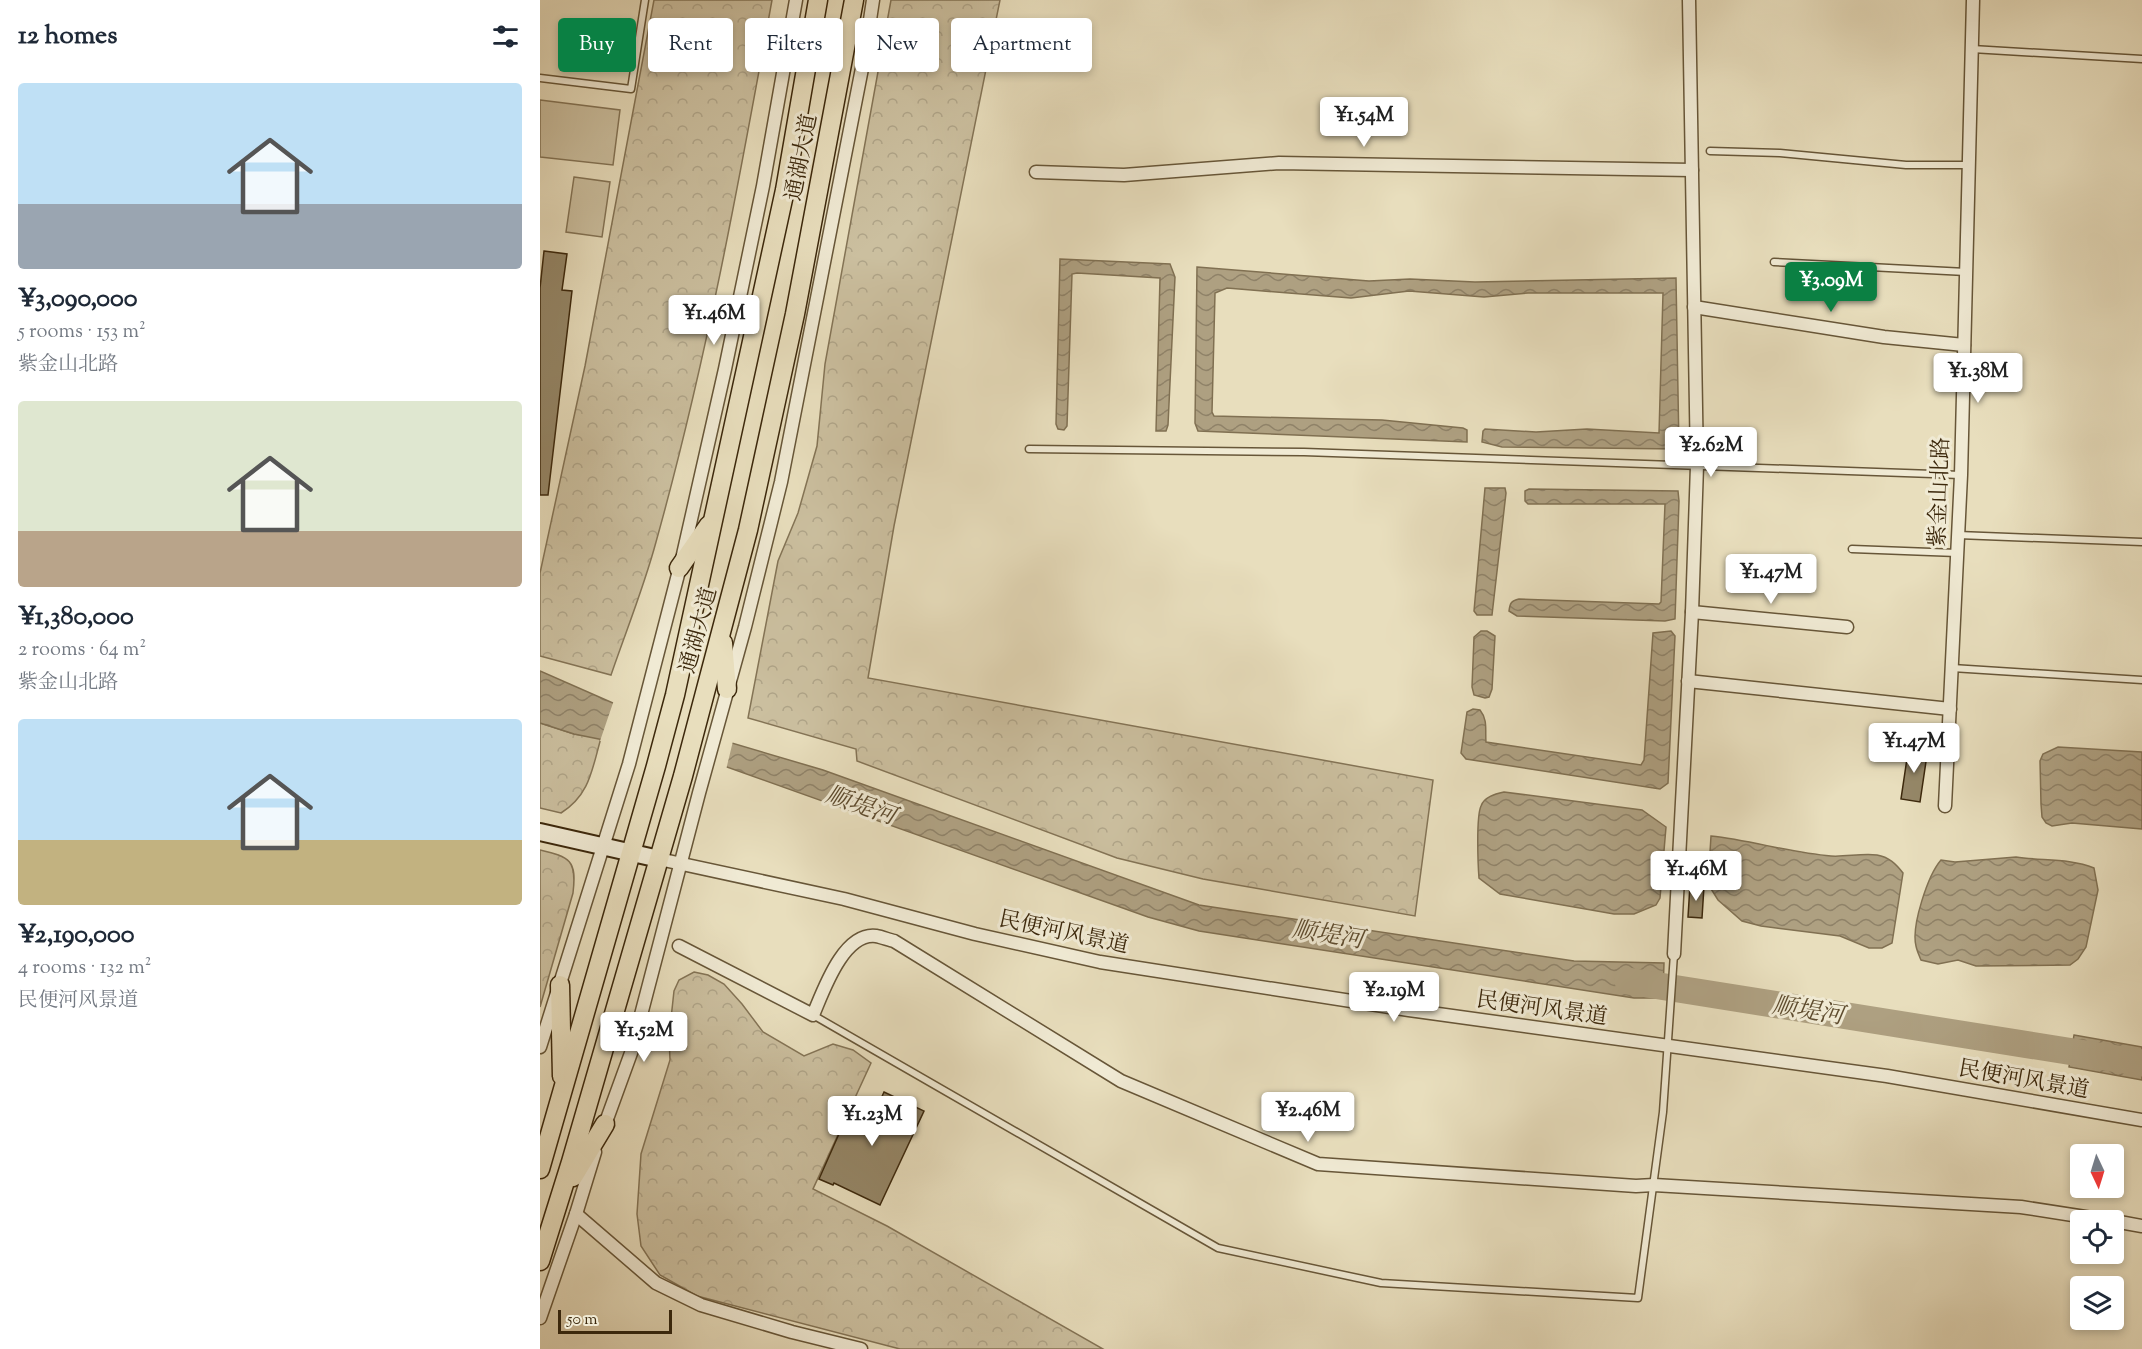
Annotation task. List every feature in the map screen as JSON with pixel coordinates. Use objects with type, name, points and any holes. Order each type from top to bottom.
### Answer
[{"type":"main road","name":"通湖大道","points":[[540,1169],[675,695],[785,190],[818,0]]},
{"type":"main road","name":"通湖大道","points":[[540,1261],[683,776],[748,530],[795,314],[854,0]]},
{"type":"main road","points":[[679,568],[715,516]]},
{"type":"main road","points":[[722,630],[727,690]]},
{"type":"main road","points":[[603,950],[613,948],[622,950],[627,952],[630,959]]},
{"type":"main road","points":[[560,985],[562,1091]]},
{"type":"main road","points":[[561,1194],[605,1124]]},
{"type":"street","points":[[540,1047],[629,764],[679,568],[725,369],[760,197],[796,0]]},
{"type":"street","points":[[540,1318],[590,1166],[631,1053],[718,720],[745,627],[781,482],[865,53],[873,0]]},
{"type":"street","points":[[1674,954],[1692,612],[1697,466],[1689,0]]},
{"type":"street","name":"紫金山北路","points":[[1945,806],[1961,475],[1973,0]]},
{"type":"street","points":[[1036,172],[1124,175],[1279,163],[1692,170]]},
{"type":"street","points":[[1694,307],[1884,337],[1964,345]]},
{"type":"street","points":[[1692,612],[1847,627]]},
{"type":"street","points":[[1688,681],[1950,709]]},
{"type":"street","points":[[540,832],[659,859]]},
{"type":"street","name":"民便河风景道","points":[[659,859],[844,899],[975,934],[1101,962],[1409,1010],[1667,1041],[2142,1120]]},
{"type":"street","points":[[679,946],[813,1015],[838,960],[861,940],[874,936],[894,941],[1121,1081],[1318,1164],[1636,1186],[1654,1185],[2021,1207],[2070,1215]]},
{"type":"street","points":[[576,1214],[656,1283],[701,1305],[792,1332],[861,1349]]},
{"type":"street","points":[[2124,1223],[2142,1226]]},
{"type":"lane","points":[[540,78],[631,89],[645,0]]},
{"type":"lane","points":[[1972,49],[2142,59]]},
{"type":"lane","points":[[1710,151],[1780,153],[1906,165],[1969,165]]},
{"type":"lane","points":[[1774,262],[1966,272]]},
{"type":"lane","points":[[1029,449],[1304,452],[1961,475]]},
{"type":"lane","points":[[1958,535],[2142,542]]},
{"type":"lane","points":[[1852,549],[1957,553]]},
{"type":"lane","points":[[1952,668],[2142,680]]},
{"type":"lane","points":[[813,1015],[1218,1248],[1381,1283],[1638,1298],[1662,1112],[1674,954]]},
{"type":"green space","points":[[654,0],[772,0],[769,18],[745,18],[745,72],[759,72],[734,204],[706,340],[674,475],[651,559],[611,675],[540,656],[540,573],[585,366],[648,32],[648,72],[733,72],[733,18],[651,18]]},
{"type":"green space","points":[[891,0],[1000,0],[996,18],[951,18],[951,72],[985,72],[894,526],[868,678],[1433,780],[1415,916],[1203,879],[1117,858],[857,761],[856,749],[748,718],[778,561],[798,513],[817,446],[825,364],[878,72],[939,72],[939,18],[888,18]]},
{"type":"green space","points":[[540,100],[620,110],[613,165],[540,157]]},
{"type":"green space","points":[[574,177],[610,182],[602,237],[566,232]]},
{"type":"green space","points":[[540,723],[574,734],[601,738],[584,790],[571,806],[561,813],[540,808]]},
{"type":"green space","points":[[540,850],[565,858],[572,867],[574,882],[573,893],[540,1007]]},
{"type":"green space","points":[[694,972],[708,975],[724,984],[763,1032],[804,1056],[833,1044],[853,1050],[871,1063],[813,1189],[887,1226],[1103,1349],[900,1349],[697,1296],[660,1275],[641,1246],[637,1214],[641,1154],[670,1060],[669,1037],[674,991],[679,980]]},
{"type":"water","points":[[1060,259],[1170,264],[1175,277],[1166,431],[1156,431],[1160,278],[1077,273],[1072,274],[1067,426],[1064,430],[1058,429],[1056,424]]},
{"type":"water","points":[[1197,267],[1369,281],[1410,279],[1475,282],[1676,278],[1679,449],[1502,447],[1482,442],[1485,429],[1536,432],[1587,429],[1659,433],[1663,293],[1528,293],[1484,297],[1409,291],[1351,298],[1227,288],[1215,293],[1212,412],[1214,416],[1382,420],[1463,428],[1467,430],[1467,442],[1198,431],[1195,423]]},
{"type":"water","points":[[1485,488],[1505,488],[1506,493],[1492,615],[1477,615],[1474,611]]},
{"type":"water","points":[[1529,489],[1678,491],[1675,619],[1665,621],[1517,616],[1509,611],[1511,603],[1519,599],[1659,604],[1661,602],[1665,504],[1528,504],[1525,501],[1525,491]]},
{"type":"water","points":[[1481,631],[1487,631],[1495,636],[1492,689],[1489,697],[1485,698],[1474,695],[1472,687],[1474,637]]},
{"type":"water","points":[[1671,631],[1675,636],[1668,783],[1660,789],[1466,759],[1461,753],[1467,712],[1473,709],[1480,710],[1484,718],[1486,742],[1641,765],[1644,760],[1653,633]]},
{"type":"water","points":[[540,671],[647,718],[823,770],[1199,905],[1574,961],[1664,963],[1663,995],[1656,998],[1634,998],[1199,931],[1148,917],[713,762],[574,734],[540,723]]},
{"type":"water","points":[[2058,747],[2142,752],[2142,829],[2072,823],[2052,826],[2046,823],[2042,817],[2040,761],[2043,754]]},
{"type":"water","points":[[1504,792],[1642,810],[1666,827],[1660,898],[1656,905],[1634,914],[1614,914],[1500,894],[1479,878],[1478,830],[1482,803],[1490,796]]},
{"type":"water","points":[[1711,836],[1816,854],[1871,855],[1889,859],[1903,873],[1892,943],[1882,948],[1869,948],[1840,936],[1761,926],[1742,921],[1718,900],[1708,884]]},
{"type":"water","points":[[2016,857],[2066,861],[2094,868],[2098,890],[2086,947],[2078,959],[2070,965],[1976,966],[1958,960],[1938,964],[1921,960],[1916,948],[1915,937],[1918,914],[1931,877],[1941,860],[1955,862]]},
{"type":"water","points":[[2074,1035],[2142,1047],[2142,1080],[2069,1067]]},
{"type":"pier","points":[[614,700],[648,715],[733,741],[726,770],[600,741]]},
{"type":"building","points":[[544,251],[567,254],[562,290],[572,291],[548,495],[540,495],[540,288]]},
{"type":"building","points":[[1909,745],[1928,748],[1920,802],[1901,799]]},
{"type":"building","points":[[1690,885],[1704,886],[1702,918],[1688,917]]},
{"type":"building","points":[[884,1092],[924,1111],[880,1205],[834,1183],[833,1185],[819,1179],[854,1100],[876,1110]]},
{"type":"waterway","name":"顺堤河","points":[[1628,981],[2142,1063]]}]
